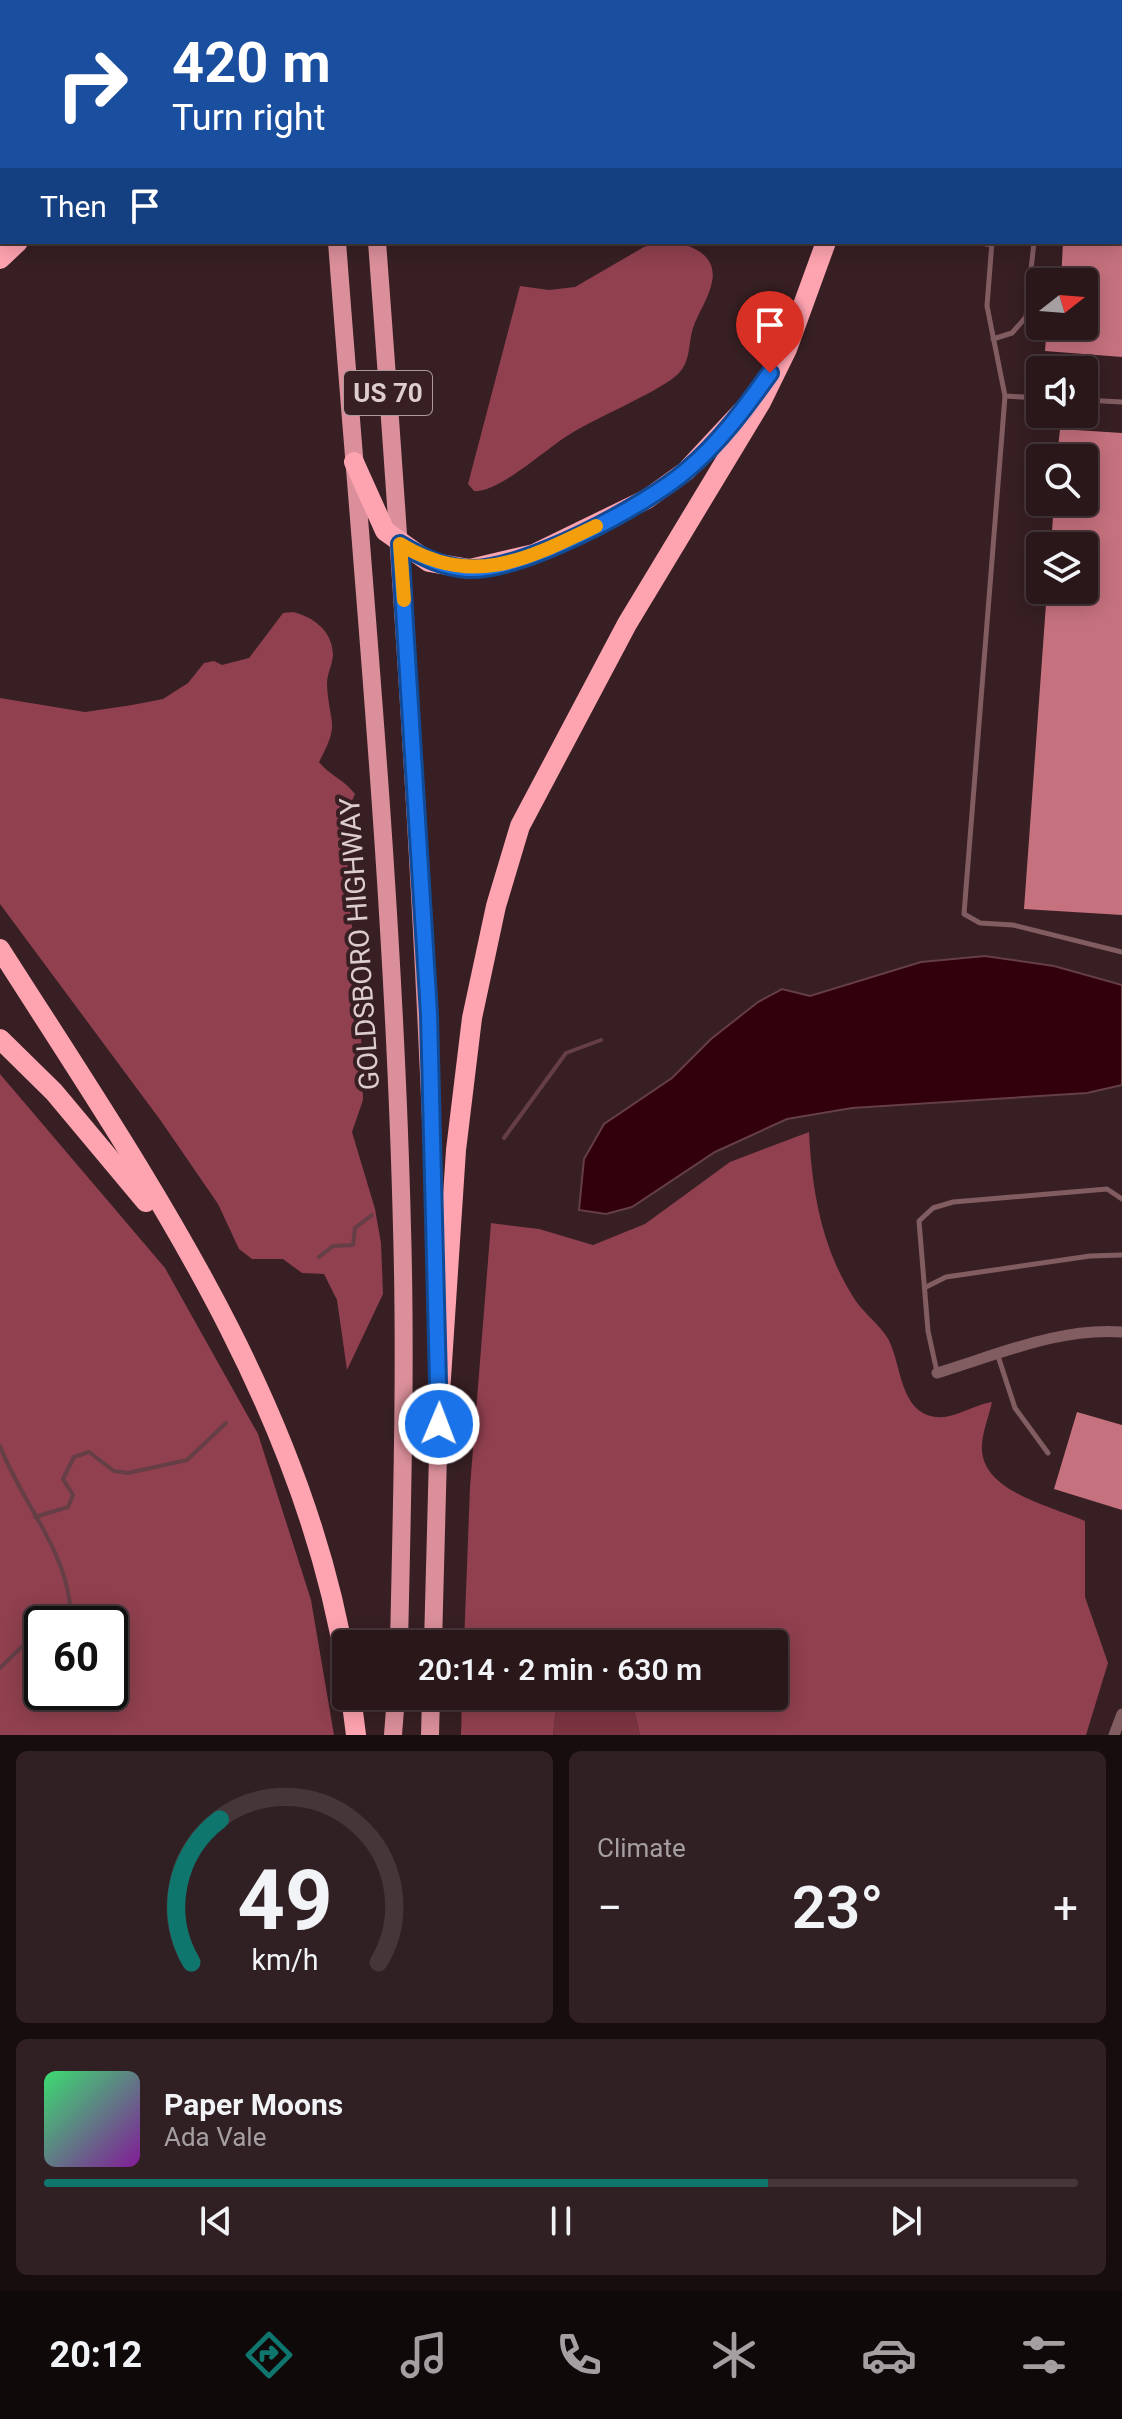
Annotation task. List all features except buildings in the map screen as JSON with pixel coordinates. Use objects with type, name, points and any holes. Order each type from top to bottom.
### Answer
[{"type":"highway","points":[[0,259],[16,244]]},
{"type":"highway","points":[[440,1393],[456,1150],[472,1018],[496,906],[520,826],[627,624],[761,402],[787,349],[825,244]]},
{"type":"highway","points":[[354,462],[374,513],[385,531],[429,562],[470,569],[534,554],[647,499],[686,471],[725,433],[787,349]]},
{"type":"highway","points":[[0,949],[191,1259],[234,1336],[278,1432],[324,1573],[337,1630]]},
{"type":"highway","points":[[0,1039],[102,1147],[191,1259]]},
{"type":"highway","points":[[353,1710],[356,1735]]},
{"type":"main road","name":"GOLDSBORO HIGHWAY","points":[[337,244],[393,1015],[402,1228],[404,1433],[399,1630]]},
{"type":"main road","name":"US 70","points":[[377,244],[400,544],[429,1014],[440,1393],[433,1630]]},
{"type":"main road","points":[[393,1735],[395,1710]]},
{"type":"main road","points":[[430,1735],[431,1710]]},
{"type":"street","points":[[937,1373],[1068,1334],[1097,1330],[1122,1332]]},
{"type":"street","points":[[1114,1735],[1122,1714]]},
{"type":"lane","points":[[992,244],[987,306],[1005,396],[964,914],[980,923],[1013,925],[1122,952]]},
{"type":"lane","points":[[993,339],[1012,333],[1026,317],[1034,244]]},
{"type":"lane","points":[[1005,396],[1026,397]]},
{"type":"lane","points":[[1098,401],[1122,402]]},
{"type":"lane","points":[[937,1373],[928,1331],[919,1221],[933,1208],[953,1202],[1107,1189],[1122,1199]]},
{"type":"lane","points":[[926,1287],[946,1277],[1090,1256],[1122,1255]]},
{"type":"lane","points":[[997,1355],[1015,1408],[1048,1453]]},
{"type":"shaded area","points":[[682,244],[691,247],[706,257],[713,272],[711,288],[693,328],[683,368],[658,388],[567,436],[495,486],[474,491],[468,484],[520,286],[549,290],[575,287],[644,247]]},
{"type":"shaded area","points":[[293,612],[308,617],[320,626],[332,646],[333,658],[327,684],[332,730],[319,762],[355,794],[347,812],[348,890],[360,1001],[363,1100],[352,1132],[375,1209],[381,1243],[383,1294],[347,1370],[337,1300],[324,1274],[302,1273],[283,1259],[252,1259],[239,1249],[218,1204],[161,1121],[0,904],[0,698],[85,712],[163,699],[188,683],[204,663],[214,661],[222,665],[249,658],[283,613]]},
{"type":"shaded area","points":[[985,956],[1054,966],[1122,985],[1122,1085],[1087,1093],[852,1108],[787,1119],[715,1152],[632,1207],[606,1214],[579,1210],[584,1159],[604,1124],[672,1078],[711,1039],[758,1002],[782,989],[810,996],[921,962]]},
{"type":"shaded area","points":[[0,1074],[165,1268],[258,1434],[311,1600],[334,1735],[0,1735]]},
{"type":"shaded area","points":[[809,1132],[816,1196],[833,1257],[856,1301],[887,1337],[909,1399],[923,1413],[940,1417],[992,1402],[982,1444],[984,1460],[992,1474],[1019,1494],[1085,1521],[1085,1597],[1108,1663],[1086,1735],[640,1735],[634,1710],[788,1710],[788,1630],[465,1630],[470,1487],[491,1223],[539,1229],[593,1245],[645,1224],[730,1162]]},
{"type":"shaded area","points":[[462,1710],[556,1710],[553,1735],[461,1735]]},
{"type":"shaded area","points":[[556,1710],[634,1710],[640,1735],[553,1735]]},
{"type":"waterway","points":[[504,1138],[566,1053],[601,1040]]},
{"type":"waterway","points":[[319,1257],[333,1246],[353,1245],[355,1228],[372,1215]]},
{"type":"waterway","points":[[35,1517],[68,1507],[73,1495],[63,1479],[74,1457],[89,1452],[114,1471],[128,1473],[187,1460],[226,1423]]},
{"type":"waterway","points":[[0,1446],[59,1562],[66,1583],[70,1604],[68,1606]]},
{"type":"waterway","points":[[0,1668],[24,1645]]},
{"type":"slow traffic","points":[[404,600],[400,544],[429,562],[470,569],[534,554],[596,526]]},
{"type":"route","points":[[439,1424],[429,1014],[400,544],[429,562],[470,569],[534,554],[568,539],[647,499],[686,471],[725,433],[770,373]]}]
